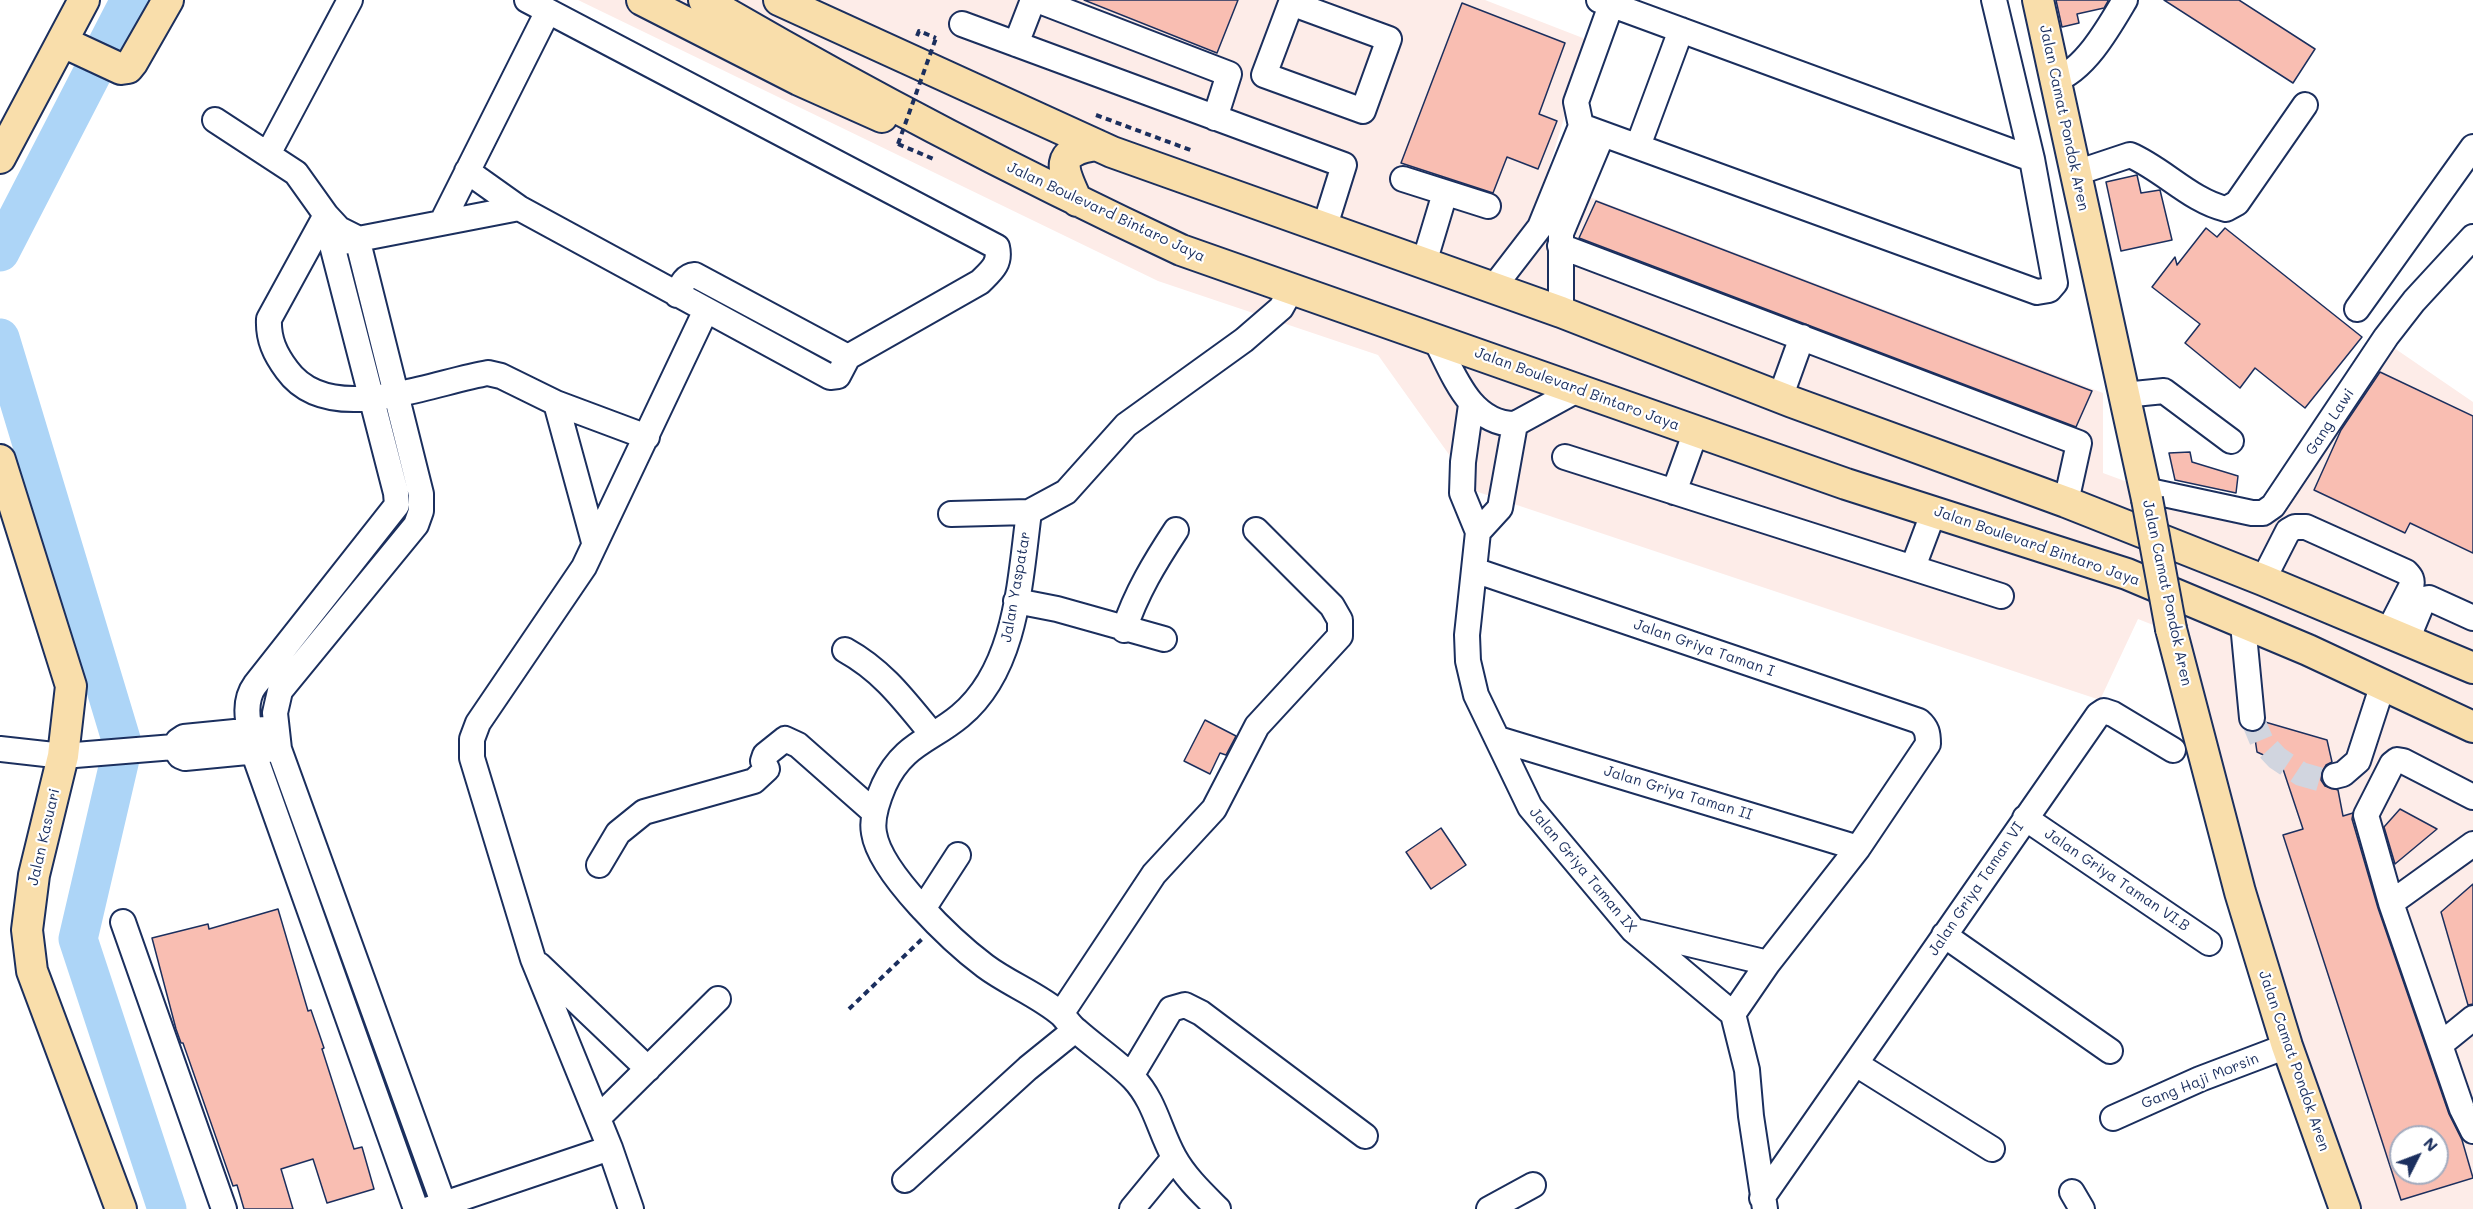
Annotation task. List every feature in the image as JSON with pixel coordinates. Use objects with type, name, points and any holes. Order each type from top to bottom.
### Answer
[{"type":"main road","points":[[0,158],[69,45],[84,0]]},
{"type":"main road","points":[[69,45],[121,69],[128,68],[168,0]]},
{"type":"main road","points":[[642,0],[944,148]]},
{"type":"main road","points":[[779,0],[1097,145],[1324,229],[1561,312],[1786,400],[2066,502],[2263,580],[2473,668]]},
{"type":"main road","name":"Jalan Camat Pondok Aren","points":[[2038,0],[2146,494],[2171,629],[2240,892],[2287,1046],[2345,1209]]},
{"type":"main road","name":"Jalan Boulevard Bintaro Jaya","points":[[713,5],[944,148],[1077,201],[1181,250],[1846,484],[2127,574],[2383,684],[2473,727]]},
{"type":"main road","points":[[1077,201],[1064,169],[1067,157],[1077,148],[1097,145]]},
{"type":"main road","name":"Jalan Kasuari","points":[[0,460],[71,686],[63,756],[34,875],[27,930],[32,971],[121,1209]]},
{"type":"street","points":[[268,154],[350,0]]},
{"type":"street","points":[[1016,44],[1035,0],[1230,74],[1270,59],[1291,3],[1389,39],[1363,111],[1264,75],[1270,59]]},
{"type":"street","points":[[2055,80],[2067,76],[2080,66],[2125,0]]},
{"type":"street","points":[[1989,2],[2032,159],[2055,283],[2049,290],[2037,292],[1592,131],[1576,102],[1605,2],[2032,159]]},
{"type":"street","points":[[442,222],[467,171],[537,5],[997,247],[999,256],[997,266],[980,282],[848,357],[838,376],[831,377],[519,208],[467,171]]},
{"type":"street","points":[[962,24],[1344,165],[1324,229]]},
{"type":"street","points":[[1638,146],[1681,30]]},
{"type":"street","points":[[1215,118],[1230,74]]},
{"type":"street","points":[[2076,172],[2130,155],[2147,162],[2213,206],[2226,209],[2237,203],[2305,105]]},
{"type":"street","points":[[215,120],[296,173],[338,232],[395,393],[421,494],[422,511],[416,525],[280,691],[275,713],[278,739],[439,1208],[610,1148]]},
{"type":"street","points":[[1561,312],[1553,235],[1592,131]]},
{"type":"street","points":[[2357,309],[2473,147]]},
{"type":"street","points":[[1403,179],[1488,206]]},
{"type":"street","points":[[1424,263],[1446,193]]},
{"type":"street","points":[[519,208],[442,222],[338,232],[276,303],[269,319],[268,333],[281,363],[295,381],[305,389],[348,400],[371,399],[488,373],[501,376],[556,403],[646,436]]},
{"type":"street","points":[[338,232],[371,399],[396,493],[397,505],[249,693],[247,705],[252,741],[416,1209]]},
{"type":"street","points":[[1493,288],[1553,235]]},
{"type":"street","points":[[1553,235],[1809,340],[2079,442],[2066,502]]},
{"type":"street","name":"Gang Lawi","points":[[2146,494],[2252,513],[2263,513],[2273,506],[2386,337],[2414,301],[2473,237]]},
{"type":"street","points":[[677,295],[684,280],[695,275],[848,357]]},
{"type":"street","name":"Jalan Yaspatar","points":[[1218,1209],[1196,1188],[1174,1158],[1152,1104],[1131,1076],[1068,1022],[986,966],[930,916],[883,858],[873,833],[874,812],[885,783],[900,760],[918,743],[959,717],[982,693],[1002,659],[1016,601],[1029,512],[1066,492],[1126,425],[1244,340],[1281,308],[1291,290]]},
{"type":"street","points":[[631,1209],[610,1148],[533,959],[472,758],[472,739],[478,723],[584,567],[706,310]]},
{"type":"street","points":[[1434,338],[1471,405],[1483,414],[1509,424],[1515,424],[1579,389]]},
{"type":"street","points":[[1786,400],[1809,340]]},
{"type":"street","points":[[2124,395],[2164,391],[2231,441]]},
{"type":"street","points":[[556,403],[594,542]]},
{"type":"street","name":"Jalan Griya Taman IX","points":[[1471,405],[1463,462],[1462,493],[1478,532],[1467,635],[1468,661],[1476,695],[1530,807],[1633,930],[1733,1014]]},
{"type":"street","points":[[1478,532],[1500,508],[1515,424]]},
{"type":"street","points":[[1681,494],[1702,434]]},
{"type":"street","points":[[1565,457],[2001,596]]},
{"type":"street","points":[[1910,566],[1930,510]]},
{"type":"street","points":[[951,514],[1029,512]]},
{"type":"street","points":[[2263,580],[2288,531],[2295,527],[2306,527],[2406,572],[2411,577],[2413,582],[2398,636]]},
{"type":"street","points":[[1124,630],[1137,595],[1176,530]]},
{"type":"street","points":[[905,1180],[1028,1068],[1068,1022],[1154,874],[1214,809],[1257,726],[1340,636],[1340,620],[1332,606],[1256,530]]},
{"type":"street","name":"Jalan Griya Taman I","points":[[1474,570],[1918,721],[1925,726],[1928,744],[1858,848]]},
{"type":"street","points":[[2398,636],[2424,598],[2473,618]]},
{"type":"street","points":[[1016,601],[1058,609],[1124,630],[1164,639]]},
{"type":"street","points":[[2243,624],[2253,718]]},
{"type":"street","points":[[844,650],[863,660],[885,678],[932,734]]},
{"type":"street","points":[[2335,776],[2343,774],[2358,761],[2383,684]]},
{"type":"street","name":"Jalan Griya Taman VI","points":[[1764,1203],[1944,935],[2098,715],[2104,711],[2113,714],[2173,750]]},
{"type":"street","points":[[0,749],[63,756],[172,747],[185,758],[252,741],[278,739]]},
{"type":"street","points":[[598,865],[618,833],[644,812],[754,781],[767,769],[763,761],[765,755],[785,739],[798,745],[874,812]]},
{"type":"street","name":"Jalan Griya Taman II","points":[[1498,739],[1858,848]]},
{"type":"street","points":[[2473,797],[2397,760],[2392,764],[2366,815],[2391,903],[2462,1109],[2473,1131]]},
{"type":"street","name":"Jalan Griya Taman VI.B","points":[[2025,818],[2209,943]]},
{"type":"street","points":[[2391,903],[2473,844]]},
{"type":"street","points":[[1764,1203],[1751,1116],[1747,1070],[1733,1014],[1768,963],[1858,848]]},
{"type":"street","points":[[930,916],[958,855]]},
{"type":"street","points":[[123,922],[224,1209]]},
{"type":"street","points":[[1633,930],[1768,963]]},
{"type":"street","points":[[1944,935],[2110,1051]]},
{"type":"street","points":[[533,959],[648,1070]]},
{"type":"street","points":[[598,1118],[717,999]]},
{"type":"street","points":[[1131,1076],[1171,1009],[1185,1005],[1201,1013],[1365,1136]]},
{"type":"street","points":[[2441,1044],[2473,1018]]},
{"type":"street","name":"Gang Haji Morsin","points":[[2113,1118],[2200,1080],[2287,1046]]},
{"type":"street","points":[[1856,1064],[1992,1149]]},
{"type":"street","points":[[1132,1209],[1174,1158]]},
{"type":"street","points":[[1489,1209],[1533,1185]]},
{"type":"path","points":[[919,31],[936,38],[898,144],[944,148]]},
{"type":"path","points":[[849,1009],[930,916]]},
{"type":"shaded area","points":[[578,0],[1485,0],[1588,40],[1545,180],[2103,393],[2103,473],[2249,527],[2279,512],[2381,339],[2473,402],[2473,1209],[2354,1209],[2171,632],[2138,619],[2100,700],[1475,491],[1378,355],[1158,281]]},
{"type":"building","points":[[1084,0],[1238,0],[1217,53]]},
{"type":"building","points":[[2056,0],[2108,1],[2104,8],[2077,14],[2079,23],[2062,27]]},
{"type":"building","points":[[2164,0],[2239,0],[2315,49],[2293,83]]},
{"type":"building","points":[[1462,3],[1565,43],[1539,114],[1557,121],[1538,169],[1507,157],[1493,193],[1401,163]]},
{"type":"building","points":[[2137,175],[2141,193],[2160,190],[2172,240],[2121,251],[2106,182]]},
{"type":"building","points":[[1596,201],[2092,391],[2076,427],[1579,238]]},
{"type":"building","points":[[2206,228],[2217,237],[2225,228],[2362,337],[2305,408],[2255,368],[2240,388],[2185,343],[2200,324],[2152,287],[2175,257],[2177,265]]},
{"type":"building","points":[[2380,372],[2473,416],[2473,553],[2410,523],[2405,533],[2314,490],[2341,430]]},
{"type":"building","points":[[2190,452],[2192,462],[2238,476],[2236,493],[2175,480],[2169,453]]},
{"type":"building","points":[[1205,720],[1236,736],[1226,755],[1220,753],[1210,774],[1184,761]]},
{"type":"building","points":[[2265,722],[2327,740],[2332,762],[2326,765],[2321,780],[2325,786],[2338,790],[2343,816],[2353,813],[2352,819],[2378,908],[2449,1114],[2462,1140],[2473,1178],[2401,1200],[2396,1185],[2449,1185],[2449,1125],[2389,1125],[2389,1163],[2283,835],[2303,829],[2281,763],[2257,752],[2254,732],[2261,729]]},
{"type":"building","points":[[2400,809],[2437,829],[2395,864],[2384,827]]},
{"type":"building","points":[[1441,828],[1466,865],[1431,889],[1406,852]]},
{"type":"building","points":[[2473,884],[2473,1004],[2468,1005],[2441,912]]},
{"type":"building","points":[[278,909],[308,1011],[311,1010],[324,1048],[322,1049],[354,1149],[362,1147],[374,1189],[327,1203],[313,1159],[281,1169],[293,1209],[244,1209],[237,1185],[233,1186],[183,1043],[176,1029],[152,938],[208,924],[209,929]]},
{"type":"waterway","points":[[0,252],[130,0]]},
{"type":"waterway","points":[[0,338],[123,746],[78,939],[167,1209]]},
{"type":"tunnel","points":[[2252,718],[2262,742],[2277,758],[2301,774],[2322,780],[2335,776]]}]
